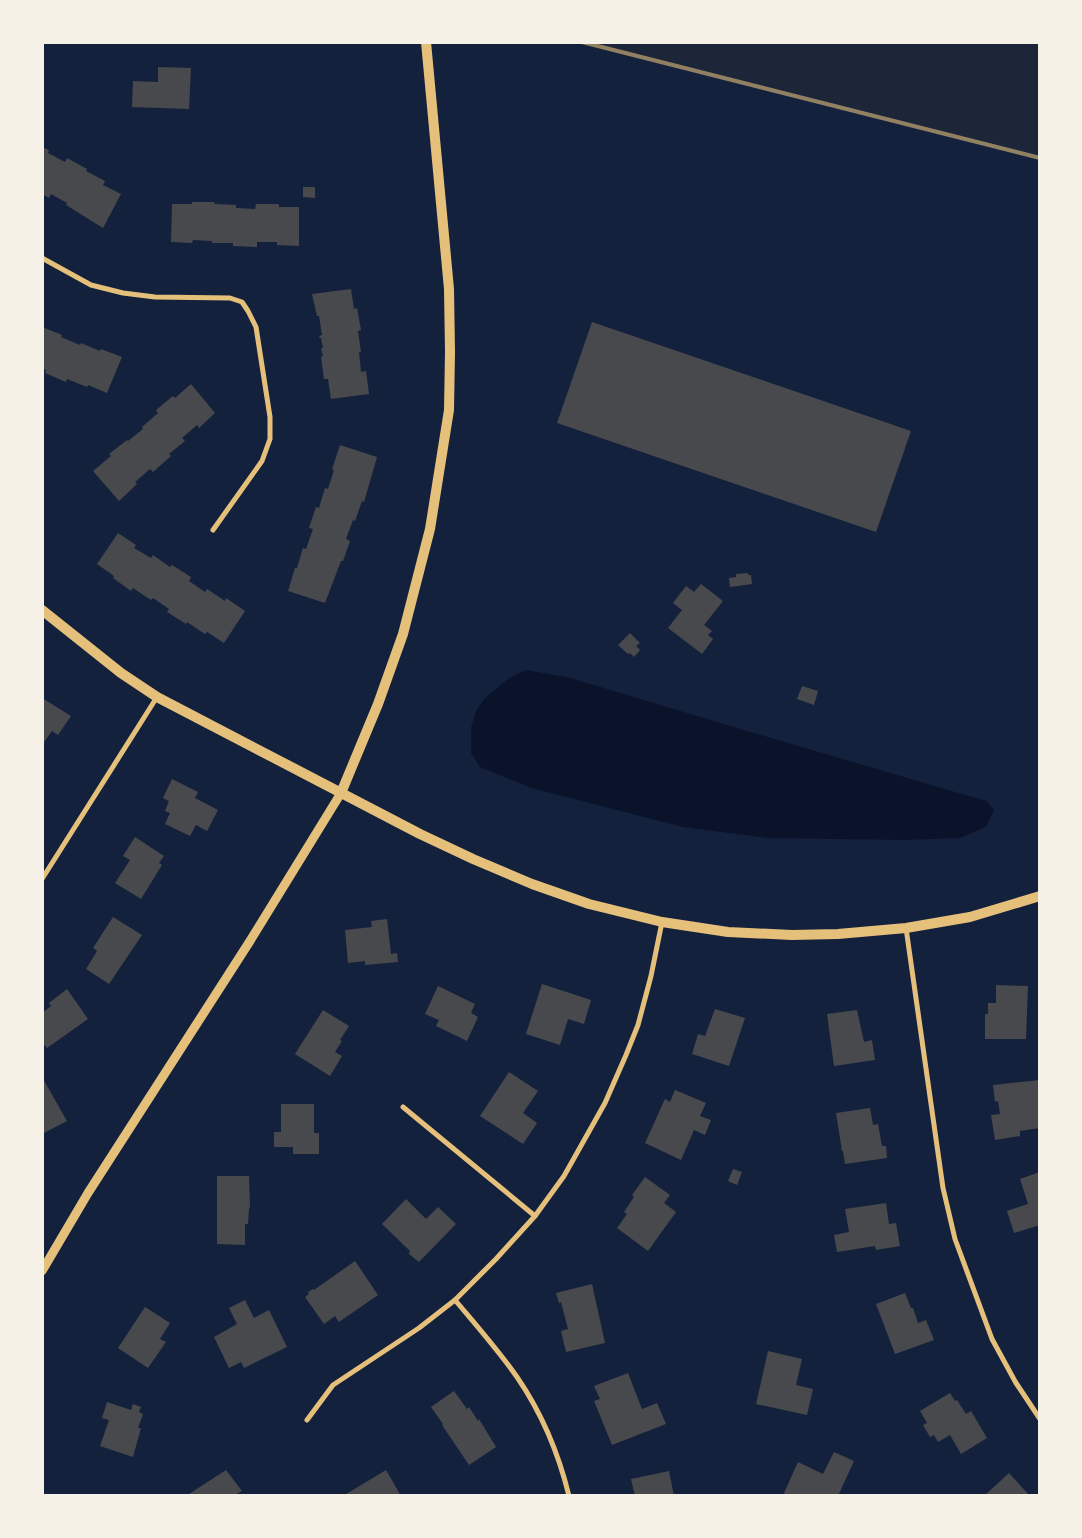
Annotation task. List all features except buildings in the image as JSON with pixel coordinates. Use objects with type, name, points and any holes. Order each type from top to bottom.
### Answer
[{"type":"main road","points":[[341,793],[378,704],[404,634],[430,530],[449,410],[449,289],[426,42]]},
{"type":"main road","points":[[42,610],[121,673],[157,697],[438,842],[532,884],[589,904],[662,922],[728,932],[792,935],[838,934],[906,928],[970,917],[1040,896]]},
{"type":"street","points":[[42,258],[91,285],[123,293],[155,297],[230,298],[242,302],[248,311],[256,327],[270,417],[270,439],[262,461],[214,530]]},
{"type":"street","points":[[42,879],[157,697]]},
{"type":"street","points":[[42,1271],[88,1193],[250,941],[341,793]]},
{"type":"street","points":[[308,1420],[333,1385],[419,1328],[455,1300],[496,1259],[534,1216],[564,1176],[605,1103],[638,1025],[662,922]]},
{"type":"street","points":[[906,928],[943,1188],[954,1239],[992,1338],[1016,1383],[1040,1419]]},
{"type":"street","points":[[403,1107],[534,1216]]},
{"type":"street","points":[[455,1300],[496,1348],[518,1378],[535,1407],[551,1442],[569,1496]]},
{"type":"shaded area","points":[[584,43],[1039,43],[1039,157],[927,130]]},
{"type":"shaded area","points":[[526,670],[567,677],[986,801],[994,810],[986,827],[960,838],[905,840],[767,838],[683,827],[531,788],[480,767],[471,753],[471,728],[476,711],[484,699],[509,678]]},
{"type":"railway","points":[[582,42],[1040,158]]}]
